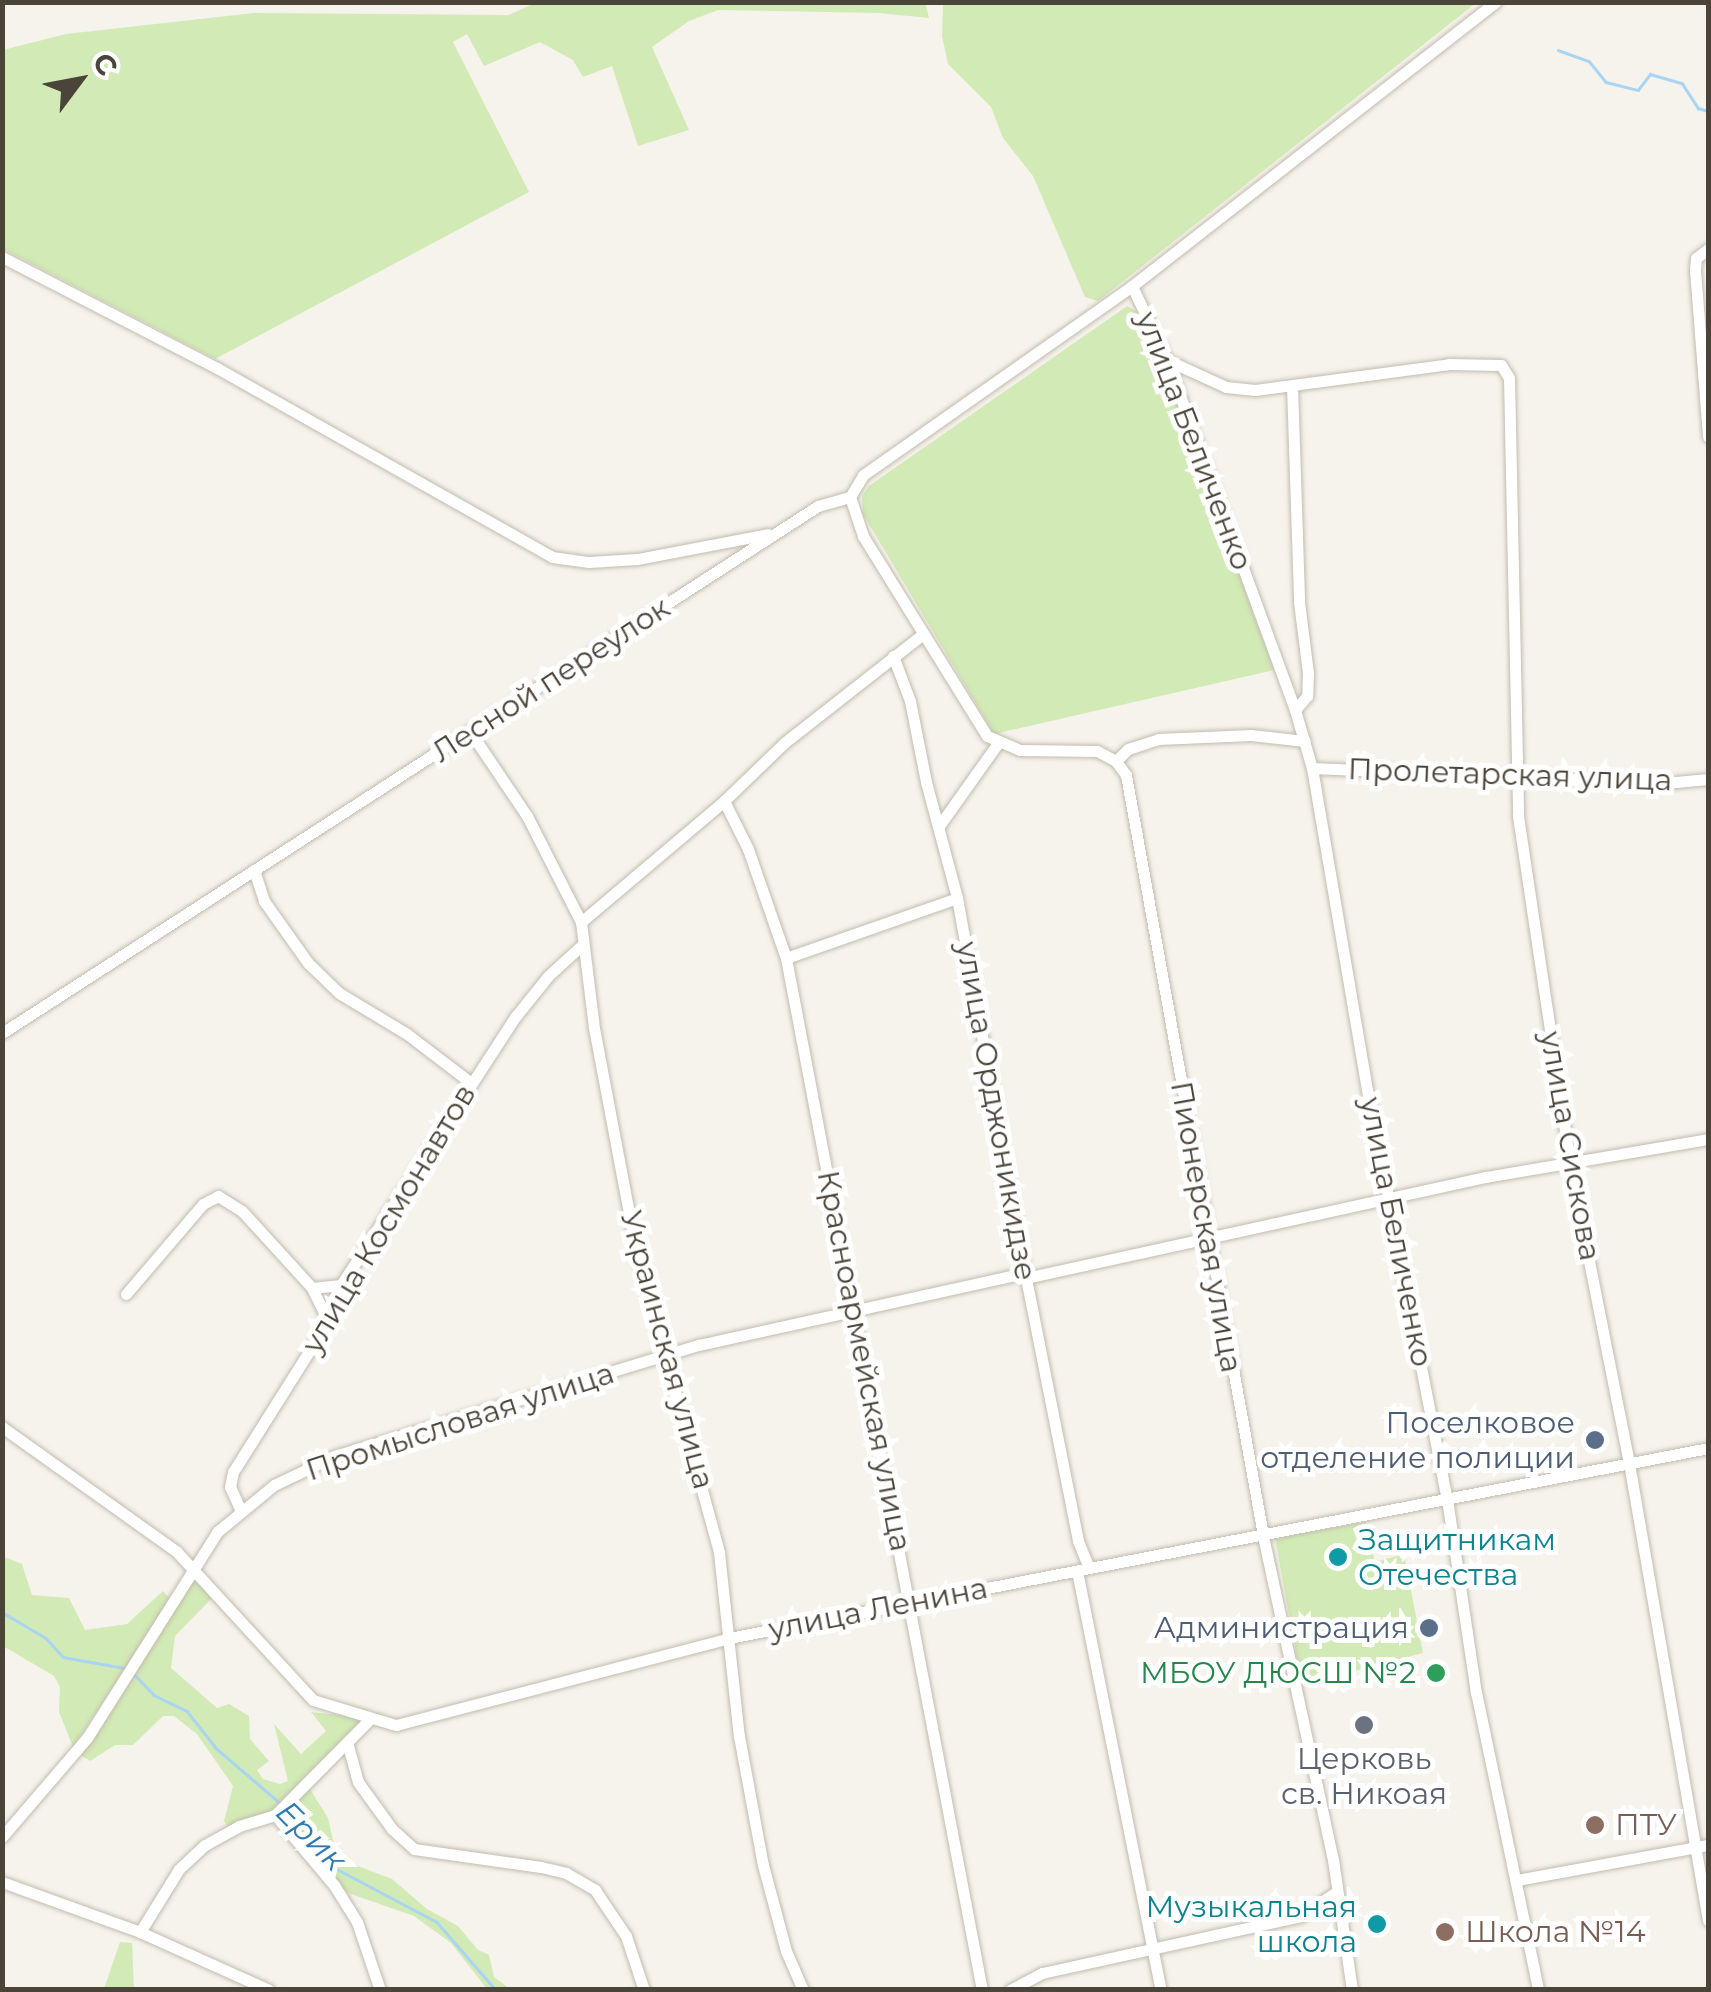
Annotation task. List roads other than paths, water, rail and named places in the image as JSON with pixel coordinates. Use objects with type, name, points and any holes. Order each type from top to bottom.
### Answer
[{"type":"street","points":[[1116,760],[1097,751],[1020,750],[998,743],[976,724],[863,536],[850,497],[864,475],[1132,286],[1495,2]]},
{"type":"street","points":[[1706,251],[1696,258],[1694,270],[1708,436]]},
{"type":"street","points":[[2,257],[217,368],[552,558],[589,562],[636,558],[776,532]]},
{"type":"street","name":"улица Беличенко","points":[[1132,286],[1167,360],[1295,710],[1312,768],[1447,1499],[1476,1692],[1538,1990]]},
{"type":"street","points":[[1167,360],[1226,387],[1292,386]]},
{"type":"street","name":"улица Сискова","points":[[1292,386],[1449,364],[1501,365],[1510,378],[1516,775],[1570,1165],[1702,1847],[1708,1920]]},
{"type":"street","name":"улица Беличенко","points":[[1292,386],[1300,602],[1308,673],[1307,696],[1295,710]]},
{"type":"street","name":"Лесной переулок","points":[[2,1033],[776,532],[818,506],[850,497]]},
{"type":"street","points":[[581,922],[724,801],[784,743],[923,634]]},
{"type":"street","name":"улица Орджоникидзе","points":[[893,656],[910,701],[926,782],[958,898],[1162,1990]]},
{"type":"street","name":"Украинская улица","points":[[471,732],[528,816],[581,922],[636,1245],[719,1553],[739,1736],[760,1850],[786,1951],[803,1990]]},
{"type":"street","name":"Пролетарская улица","points":[[1116,760],[1128,749],[1158,739],[1251,735],[1305,741]]},
{"type":"street","points":[[940,826],[998,743]]},
{"type":"street","name":"Пионерская улица","points":[[1116,760],[1126,774],[1263,1535],[1333,1860],[1352,1990]]},
{"type":"street","name":"Пролетарская улица","points":[[1312,768],[1665,783],[1708,779]]},
{"type":"street","name":"Красноармейская улица","points":[[724,801],[748,850],[786,958],[912,1602],[982,1990]]},
{"type":"street","points":[[254,870],[264,901],[308,963],[339,993],[407,1034],[471,1083]]},
{"type":"street","points":[[786,958],[958,898]]},
{"type":"street","name":"улица Космонавтов","points":[[240,1509],[230,1487],[233,1472],[326,1317],[341,1285],[526,1003],[573,949],[582,945]]},
{"type":"street","name":"Промысловая улица","points":[[2,1837],[87,1738],[216,1532],[274,1485],[335,1456],[699,1345],[1208,1235],[1708,1139]]},
{"type":"street","points":[[126,1294],[204,1204],[218,1196],[242,1211],[312,1288],[326,1317]]},
{"type":"street","points":[[312,1288],[341,1285]]},
{"type":"street","name":"улица Ленина","points":[[2,1427],[113,1503],[193,1569],[312,1700],[396,1726],[729,1638],[1708,1448]]},
{"type":"street","points":[[140,1932],[164,1888],[205,1844],[239,1826],[275,1815],[371,1718]]},
{"type":"street","points":[[348,1742],[358,1782],[392,1829],[414,1849],[541,1867],[585,1882],[612,1910],[644,1990]]},
{"type":"street","points":[[275,1815],[334,1885],[358,1922],[380,1990]]},
{"type":"street","points":[[1517,1880],[1702,1847]]},
{"type":"street","points":[[2,1882],[140,1932],[269,1990]]},
{"type":"street","points":[[1010,1990],[1042,1973],[1301,1916],[1336,1892]]},
{"type":"waterway","points":[[1558,50],[1589,61],[1606,82],[1638,90],[1650,74],[1682,83],[1698,108],[1708,111]]},
{"type":"waterway","name":"Ерик","points":[[2,1612],[46,1638],[63,1657],[124,1668]]},
{"type":"waterway","name":"Ерик","points":[[133,1673],[154,1695],[187,1711],[217,1749],[279,1802]]},
{"type":"waterway","name":"Ерик","points":[[288,1812],[311,1845],[335,1868],[437,1922],[496,1990]]},
{"type":"place","name":"Поселковое отделение полиции","points":[[1595,1440]]},
{"type":"place","name":"Защитникам Отечества","points":[[1338,1557]]},
{"type":"place","name":"Администрация","points":[[1429,1628]]},
{"type":"place","name":"МБОУ ДЮСШ №2","points":[[1436,1673]]},
{"type":"place","name":"Церковь св. Никоая","points":[[1364,1725]]},
{"type":"place","name":"ПТУ","points":[[1595,1825]]},
{"type":"place","name":"Музыкальная школа","points":[[1377,1924]]},
{"type":"place","name":"Школа №14","points":[[1445,1932]]}]
